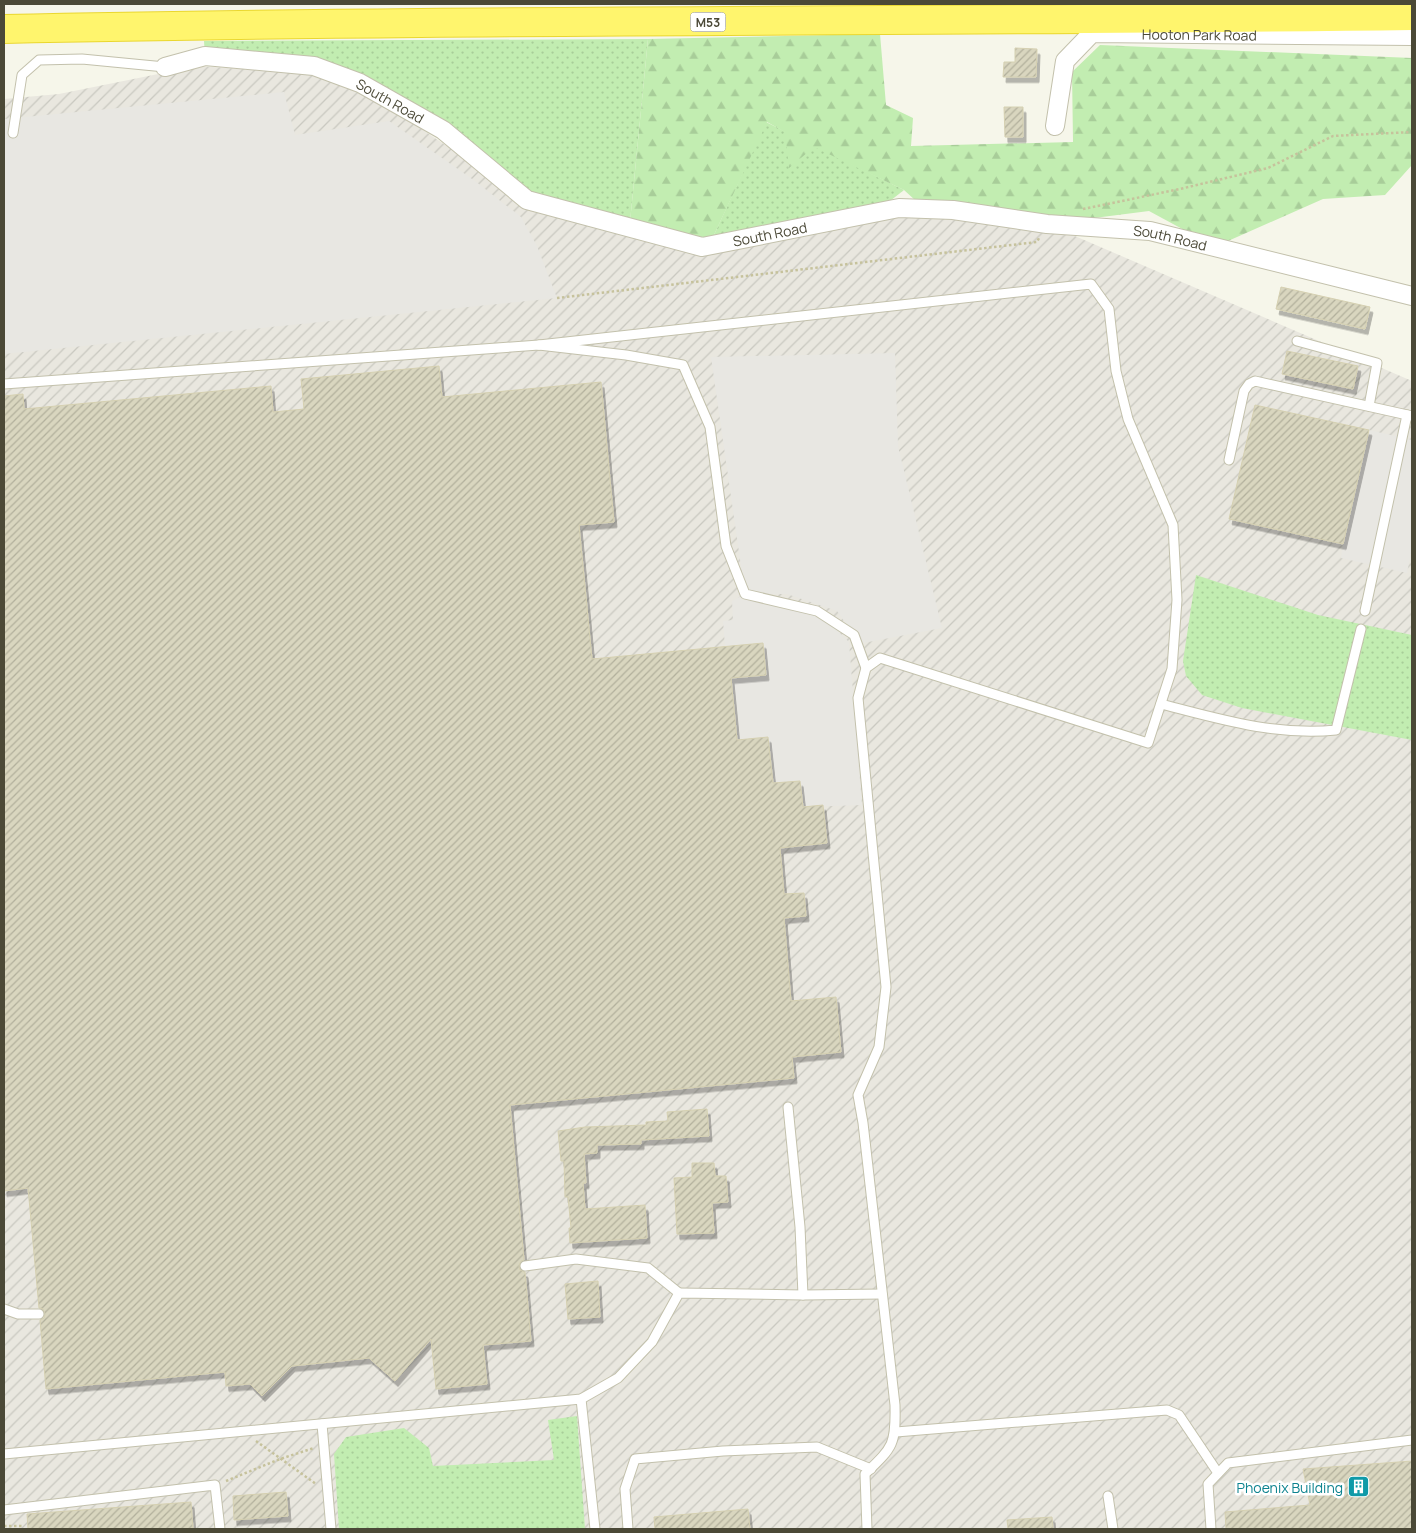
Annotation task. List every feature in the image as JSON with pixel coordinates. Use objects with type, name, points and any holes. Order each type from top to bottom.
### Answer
[{"type":"highway","name":"M53","points":[[4,29],[241,24],[1121,20],[1412,16]]},
{"type":"street","name":"Hooton Park Road","points":[[1055,126],[1065,62],[1092,33],[1412,36]]},
{"type":"street","name":"South Road","points":[[165,67],[205,56],[314,66],[360,83],[443,130],[527,200],[702,247],[899,208],[953,210],[1047,224],[1150,231],[1412,296]]},
{"type":"lane","points":[[13,133],[22,75],[39,60],[82,59],[165,67]]},
{"type":"lane","points":[[4,384],[539,345],[1091,284],[1109,309],[1116,371],[1128,418],[1173,525],[1177,600],[1172,669],[1148,743],[880,658],[866,668]]},
{"type":"lane","points":[[1296,341],[1378,363],[1369,406]]},
{"type":"lane","points":[[539,345],[626,355],[683,365],[710,427],[726,546],[746,594],[817,611],[854,635],[866,668],[858,698],[886,987],[879,1047],[858,1095],[863,1123],[895,1405],[896,1432],[889,1451],[865,1474],[867,1529]]},
{"type":"lane","points":[[1230,460],[1244,392],[1249,384],[1255,381],[1411,415],[1365,611]]},
{"type":"lane","points":[[1161,704],[1230,722],[1271,730],[1322,732],[1336,730],[1361,629]]},
{"type":"lane","points":[[788,1107],[800,1227],[803,1295]]},
{"type":"lane","points":[[524,1266],[576,1260],[648,1268],[680,1293],[882,1294]]},
{"type":"lane","points":[[4,1454],[581,1399],[618,1378],[652,1342],[680,1293]]},
{"type":"lane","points":[[4,1309],[18,1314],[39,1314]]},
{"type":"lane","points":[[581,1399],[595,1529]]},
{"type":"lane","points":[[896,1432],[1167,1410],[1179,1415],[1218,1473]]},
{"type":"lane","points":[[322,1424],[331,1529]]},
{"type":"lane","points":[[1211,1529],[1208,1484],[1228,1463],[1412,1440]]},
{"type":"lane","points":[[628,1529],[625,1489],[635,1459],[723,1451],[817,1447],[871,1469]]},
{"type":"lane","points":[[4,1510],[215,1485],[220,1529]]},
{"type":"lane","points":[[1108,1496],[1113,1529]]},
{"type":"path","points":[[255,1430],[256,1442],[328,1492]]},
{"type":"path","points":[[215,1485],[280,1459],[313,1448],[324,1448]]},
{"type":"path","points":[[4,1526],[22,1526],[22,1529]]},
{"type":"shaded area","points":[[198,66],[313,74],[368,93],[527,200],[702,247],[899,208],[1047,224],[1412,381],[1412,1529],[4,1529],[4,99],[59,94]]},
{"type":"shaded area","points":[[284,92],[295,135],[389,121],[475,181],[521,217],[537,246],[557,298],[4,354],[4,119]]},
{"type":"shaded area","points":[[895,353],[898,446],[942,628],[858,644],[837,611],[787,594],[749,594],[817,611],[849,642],[862,805],[803,807],[800,781],[773,783],[768,737],[737,740],[731,678],[766,675],[763,643],[725,647],[723,621],[733,620],[732,601],[745,594],[711,357]]},
{"type":"shaded area","points":[[1369,430],[1412,440],[1412,547],[1407,573],[1341,558]]},
{"type":"green space","points":[[880,34],[886,105],[913,118],[911,146],[1073,142],[1072,72],[1100,45],[1412,58],[1412,165],[1385,195],[1323,199],[1228,241],[1186,231],[1149,211],[1047,224],[916,201],[904,190],[814,147],[789,168],[785,132],[767,122],[713,237],[685,239],[630,222],[648,39]]},
{"type":"green space","points":[[648,39],[630,222],[527,200],[443,130],[314,66],[205,56],[204,41]]},
{"type":"green space","points":[[766,122],[904,190],[890,201],[713,237]]},
{"type":"green space","points":[[1196,575],[1318,615],[1412,635],[1412,740],[1242,708],[1202,695],[1186,676],[1183,661]]},
{"type":"green space","points":[[577,1416],[585,1529],[339,1529],[334,1454],[346,1437],[404,1428],[429,1448],[433,1466],[554,1460],[548,1420]]},
{"type":"building","points":[[1015,48],[1037,49],[1036,77],[1003,77],[1004,62],[1015,62]]},
{"type":"building","points":[[1004,107],[1023,107],[1023,137],[1005,137]]},
{"type":"building","points":[[1281,287],[1370,307],[1365,329],[1276,309]]},
{"type":"building","points":[[1287,351],[1358,366],[1353,389],[1282,374]]},
{"type":"building","points":[[439,366],[442,397],[601,382],[614,522],[579,525],[592,659],[763,643],[766,675],[731,678],[737,740],[768,737],[773,783],[800,781],[803,807],[823,805],[827,843],[780,848],[784,894],[804,893],[806,916],[784,918],[791,1001],[836,997],[841,1052],[792,1057],[794,1078],[510,1105],[524,1260],[521,1261],[519,1266],[520,1270],[525,1272],[531,1341],[483,1345],[487,1384],[436,1389],[431,1339],[395,1381],[369,1358],[292,1366],[262,1396],[250,1384],[226,1386],[225,1372],[46,1389],[40,1320],[44,1318],[45,1314],[43,1309],[39,1308],[28,1188],[4,1191],[4,396],[23,394],[24,409],[271,386],[273,412],[304,409],[301,379]]},
{"type":"building","points":[[1255,405],[1369,430],[1343,544],[1229,519]]},
{"type":"building","points":[[707,1109],[709,1136],[641,1140],[641,1144],[597,1145],[597,1153],[584,1154],[586,1183],[583,1183],[585,1209],[645,1205],[647,1238],[570,1243],[569,1228],[571,1228],[568,1197],[565,1197],[564,1161],[561,1161],[558,1131],[585,1127],[646,1125],[646,1122],[668,1121],[667,1112]]},
{"type":"building","points":[[692,1163],[714,1163],[715,1176],[726,1176],[728,1202],[712,1203],[714,1233],[677,1234],[674,1178],[692,1177]]},
{"type":"building","points":[[598,1281],[600,1317],[568,1319],[565,1284]]},
{"type":"building","name":"Phoenix Building","points":[[1412,1461],[1412,1529],[1226,1529],[1225,1512],[1310,1505],[1303,1469]]},
{"type":"building","points":[[286,1492],[288,1516],[234,1520],[233,1496]]},
{"type":"building","points":[[191,1502],[193,1529],[28,1529],[27,1514]]},
{"type":"building","points":[[748,1509],[750,1529],[655,1529],[654,1517]]},
{"type":"building","points":[[1052,1517],[1053,1529],[1008,1529],[1007,1520]]},
{"type":"place","name":"Phoenix Building","points":[[1359,1487]]}]
